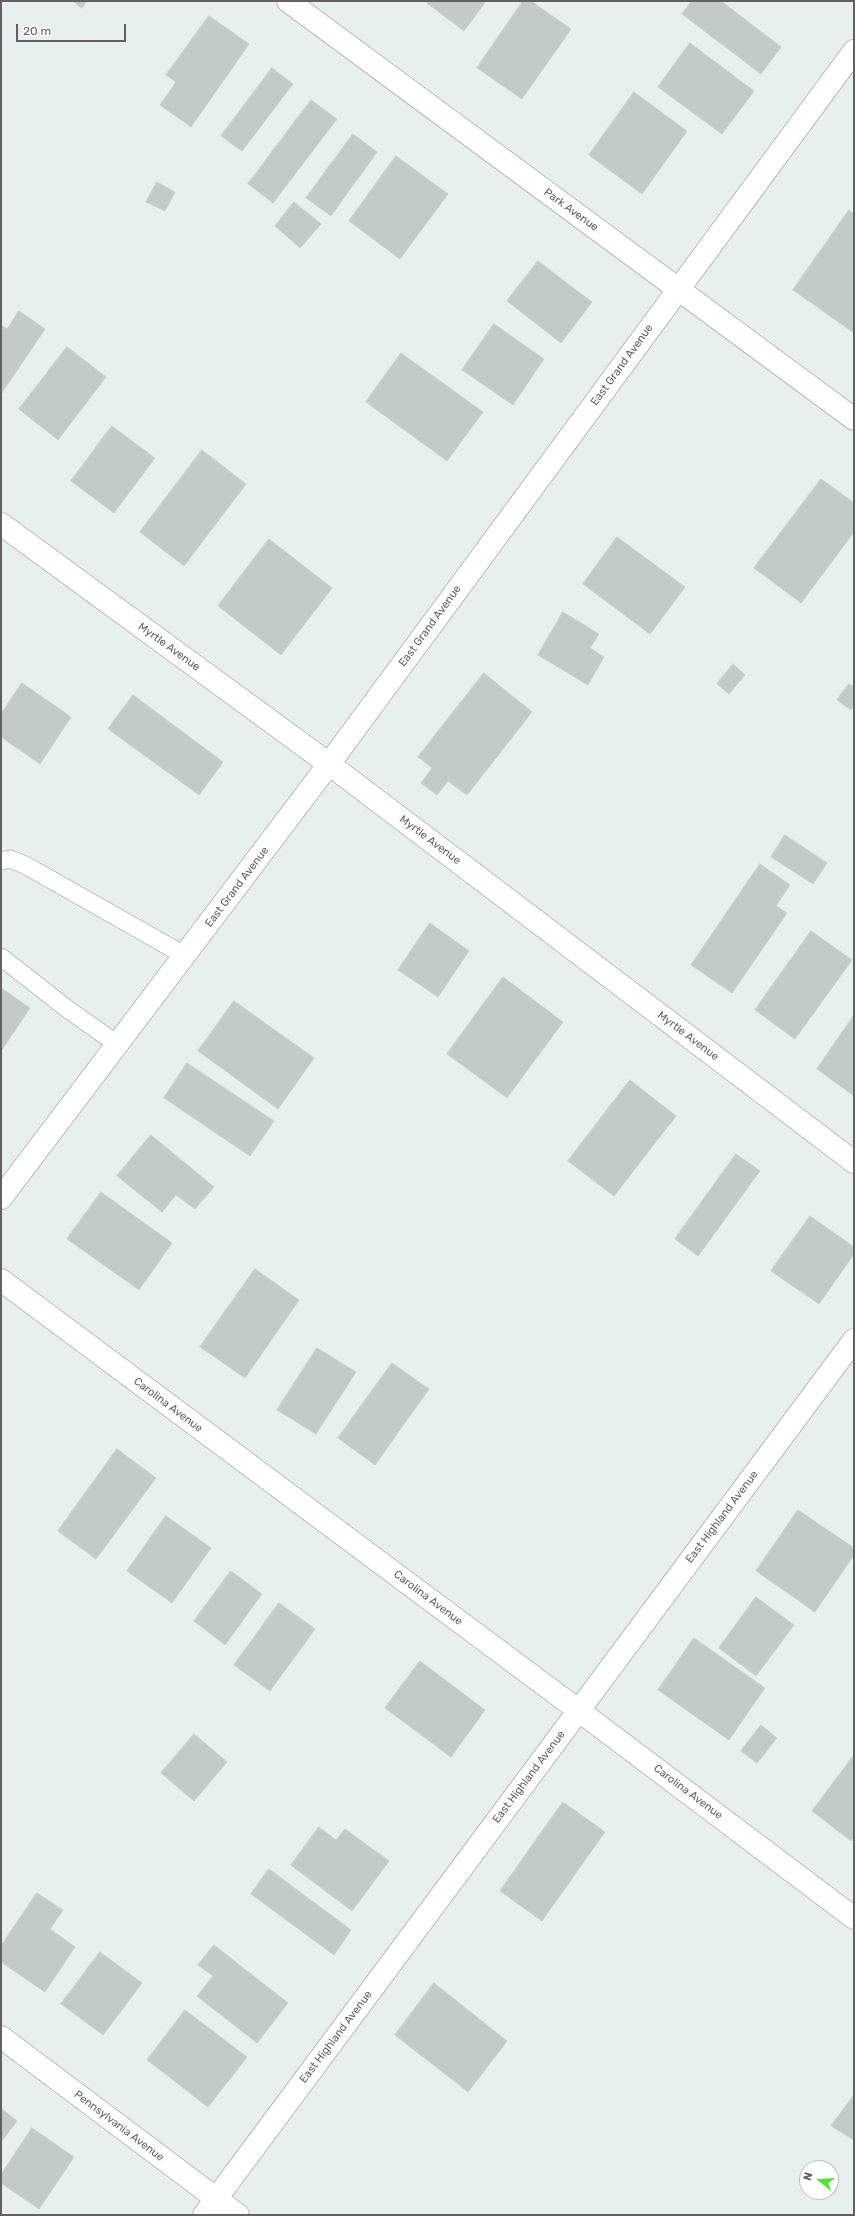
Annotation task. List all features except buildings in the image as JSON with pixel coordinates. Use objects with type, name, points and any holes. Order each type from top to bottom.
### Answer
[{"type":"street","name":"Park Avenue","points":[[288,1],[854,419]]},
{"type":"street","name":"East Grand Avenue","points":[[1,1198],[329,764],[854,51]]},
{"type":"street","name":"Myrtle Avenue","points":[[1,524],[329,764],[854,1162]]},
{"type":"street","name":"Carolina Avenue","points":[[1,1280],[578,1710],[854,1918]]},
{"type":"street","name":"East Highland Avenue","points":[[210,2207],[854,1340]]},
{"type":"street","name":"Pennsylvania Avenue","points":[[1,2037],[210,2207],[238,2215]]},
{"type":"lane","points":[[1,861],[10,859],[25,865],[184,956]]},
{"type":"lane","points":[[1,958],[66,1008],[117,1044]]}]
